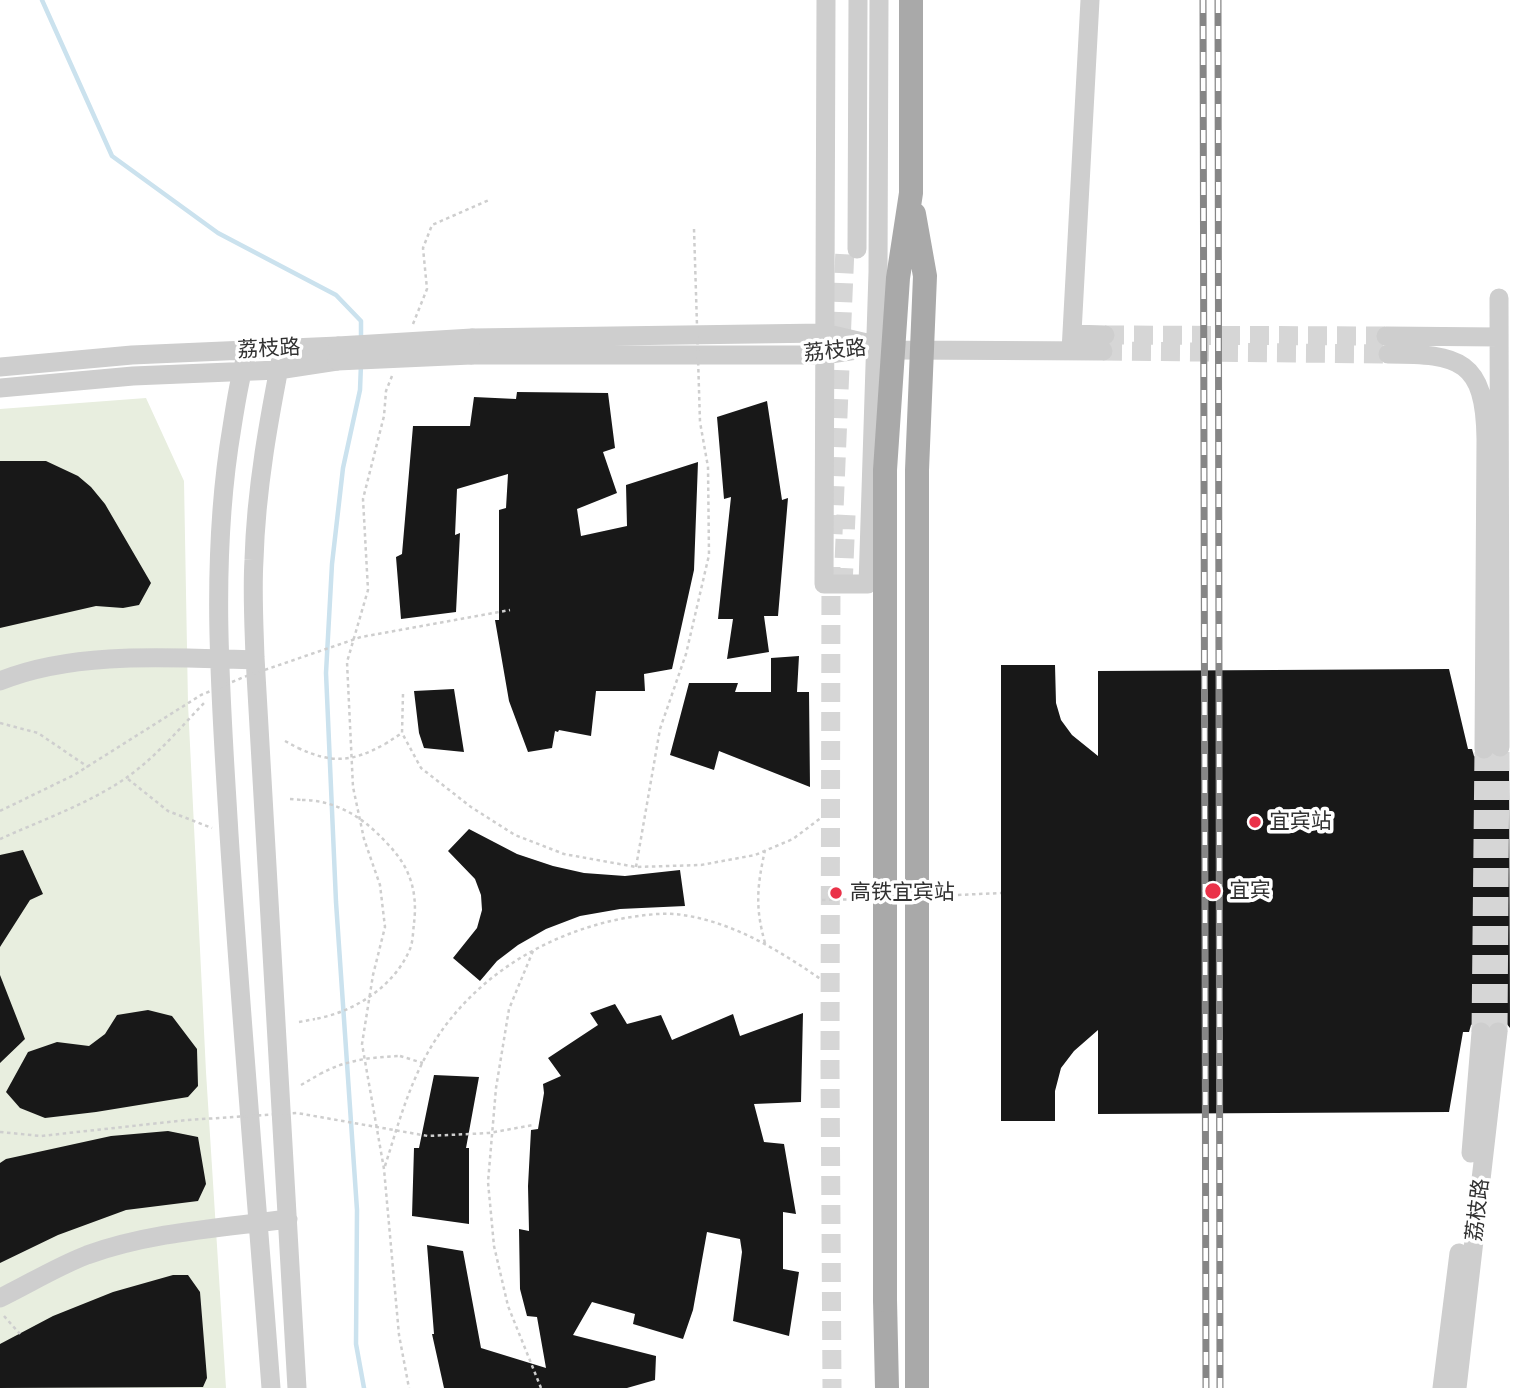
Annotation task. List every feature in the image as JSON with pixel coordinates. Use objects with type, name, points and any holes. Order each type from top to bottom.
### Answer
[{"type":"main road","points":[[889,1388],[885,1312],[885,470],[898,278],[911,193],[911,0]]},
{"type":"main road","points":[[911,193],[925,276],[917,470],[918,1388]]},
{"type":"street","points":[[825,0],[824,584],[869,584],[877,346],[879,0]]},
{"type":"street","points":[[846,0],[851,248],[858,0]]},
{"type":"street","points":[[1072,343],[1090,0]]},
{"type":"street","points":[[1499,298],[1499,337],[1492,748],[1483,396],[1471,374],[1452,360],[1387,345],[1499,337]]},
{"type":"street","name":"荔枝路","points":[[0,366],[132,355],[283,348],[337,353],[824,333],[877,346]]},
{"type":"street","points":[[877,346],[903,350],[1104,343]]},
{"type":"street","name":"荔枝路","points":[[471,347],[824,355],[877,346]]},
{"type":"street","points":[[283,348],[258,505],[254,561],[255,660],[297,1388]]},
{"type":"street","points":[[248,350],[241,372],[227,454],[221,513],[218,560],[220,659],[237,951],[271,1388]]},
{"type":"street","points":[[889,1388],[896,483],[903,350]]},
{"type":"street","name":"荔枝路","points":[[0,388],[133,376],[278,370],[337,353]]},
{"type":"street","points":[[0,681],[48,667],[92,661],[255,660]]},
{"type":"street","name":"荔枝路","points":[[1453,1387],[1470,1173],[1490,1032]]},
{"type":"street","points":[[0,1298],[44,1274],[128,1242],[288,1219]]},
{"type":"path","points":[[412,327],[427,289],[423,248],[432,225],[489,200]]},
{"type":"path","points":[[636,867],[660,729],[686,654],[709,555],[708,467],[699,422],[694,229]]},
{"type":"path","points":[[396,365],[386,391],[384,416],[363,499],[368,590],[348,662],[353,787],[364,839],[380,884],[386,927],[373,975],[362,1044],[384,1169],[399,1335],[409,1388]]},
{"type":"path","points":[[0,811],[31,798],[88,767],[201,695],[244,677],[361,637],[510,610]]},
{"type":"path","points":[[403,694],[402,733],[421,768],[471,807],[515,835],[564,854],[636,867],[701,865],[755,855],[793,839],[822,817]]},
{"type":"path","points":[[0,839],[84,802],[127,778],[167,742],[205,701]]},
{"type":"path","points":[[0,723],[38,733],[88,767]]},
{"type":"path","points":[[285,741],[311,754],[343,761],[370,753],[402,733]]},
{"type":"path","points":[[127,778],[168,811],[215,829]]},
{"type":"path","points":[[290,799],[319,800],[342,808],[366,822],[393,848],[409,876],[416,908],[410,948],[389,982],[356,1006],[299,1022]]},
{"type":"path","points":[[765,850],[759,878],[758,916],[765,943]]},
{"type":"path","points":[[384,1169],[407,1097],[432,1046],[470,997],[512,961],[562,935],[606,922],[648,914],[683,915],[716,923],[765,943],[822,980]]},
{"type":"path","points":[[533,950],[509,1009],[496,1088],[488,1182],[494,1246],[508,1306],[541,1388]]},
{"type":"path","points":[[301,1085],[335,1066],[370,1057],[400,1056],[424,1063]]},
{"type":"path","points":[[0,1132],[41,1136],[187,1120],[298,1113],[428,1136],[489,1133],[533,1125]]},
{"type":"path","points":[[0,1311],[20,1334]]},
{"type":"green space","points":[[146,398],[184,481],[188,704],[206,1072],[226,1388],[0,1388],[0,409]]},
{"type":"building","points":[[517,392],[608,393],[615,448],[603,452],[617,493],[577,509],[581,536],[627,526],[626,485],[698,462],[694,570],[672,669],[644,674],[645,691],[596,691],[591,736],[555,731],[552,748],[528,752],[509,701],[495,620],[499,620],[499,510],[506,508],[508,474],[457,489],[455,535],[460,533],[456,612],[401,619],[396,557],[402,554],[413,426],[470,426],[474,397],[516,399]]},
{"type":"building","points":[[767,401],[782,500],[788,498],[778,616],[764,616],[769,652],[727,659],[733,619],[718,619],[731,497],[724,499],[717,417]]},
{"type":"building","points":[[0,461],[46,461],[78,476],[91,487],[105,504],[151,583],[139,605],[123,608],[96,606],[0,628]]},
{"type":"building","points":[[799,656],[797,692],[809,692],[810,787],[719,751],[714,770],[670,755],[689,683],[738,683],[735,692],[771,692],[771,658]]},
{"type":"building","name":"宜宾站","points":[[1001,665],[1055,665],[1056,703],[1061,720],[1072,735],[1098,756],[1098,671],[1449,669],[1468,749],[1472,749],[1474,756],[1483,761],[1493,757],[1501,759],[1509,754],[1510,1028],[1500,1020],[1489,1024],[1481,1020],[1471,1025],[1469,1032],[1463,1032],[1449,1112],[1098,1114],[1098,1030],[1074,1051],[1061,1068],[1055,1091],[1055,1121],[1001,1121]]},
{"type":"building","points":[[454,689],[464,752],[424,748],[419,733],[414,691]]},
{"type":"building","points":[[469,829],[517,854],[584,873],[625,876],[680,870],[685,906],[620,909],[580,916],[546,929],[518,945],[497,961],[480,981],[453,958],[477,928],[482,910],[481,895],[475,879],[448,851]]},
{"type":"building","points":[[23,850],[43,894],[30,900],[0,947],[0,855]]},
{"type":"building","points":[[0,975],[25,1039],[0,1063]]},
{"type":"building","points":[[615,1004],[627,1024],[661,1015],[672,1040],[733,1014],[740,1036],[803,1013],[801,1102],[754,1104],[764,1142],[784,1144],[796,1214],[783,1212],[783,1269],[799,1272],[789,1336],[733,1321],[742,1252],[740,1239],[707,1232],[693,1310],[683,1339],[633,1324],[635,1314],[592,1302],[573,1335],[656,1356],[655,1380],[627,1388],[444,1388],[432,1334],[427,1245],[463,1251],[481,1348],[546,1368],[537,1317],[527,1316],[520,1289],[519,1229],[529,1231],[531,1130],[538,1129],[543,1084],[561,1076],[548,1058],[598,1025],[590,1013]]},
{"type":"building","points":[[148,1010],[172,1016],[197,1049],[198,1086],[188,1097],[45,1118],[20,1108],[6,1092],[28,1052],[57,1042],[89,1046],[105,1034],[117,1015]]},
{"type":"building","points":[[434,1075],[479,1077],[466,1148],[469,1148],[469,1224],[412,1216],[414,1148],[419,1148]]},
{"type":"building","points":[[168,1131],[198,1137],[206,1184],[198,1201],[126,1210],[58,1235],[0,1263],[0,1163],[6,1159],[111,1136]]},
{"type":"building","points":[[173,1275],[188,1275],[200,1292],[207,1378],[203,1387],[0,1388],[0,1344],[53,1316],[113,1292]]},
{"type":"waterway","points":[[42,0],[112,156],[218,233],[336,295],[361,321],[361,338]]},
{"type":"waterway","points":[[361,364],[360,390],[343,468],[332,564],[326,673],[336,902],[357,1210],[356,1344],[364,1388]]},
{"type":"tunnel","points":[[833,534],[845,248]]},
{"type":"tunnel","points":[[1105,335],[1386,336]]},
{"type":"tunnel","points":[[1103,351],[1388,354]]},
{"type":"tunnel","points":[[843,587],[846,515]]},
{"type":"tunnel","points":[[831,567],[832,1388]]},
{"type":"tunnel","points":[[1498,1032],[1500,747]]},
{"type":"tunnel","points":[[1481,1032],[1484,749]]},
{"type":"railway","points":[[1203,0],[1206,1388]]},
{"type":"railway","points":[[1218,0],[1220,1388]]},
{"type":"place","name":"宜宾站","points":[[1255,822]]},
{"type":"place","name":"宜宾","points":[[1213,891]]},
{"type":"place","name":"高铁宜宾站","points":[[836,893]]}]
